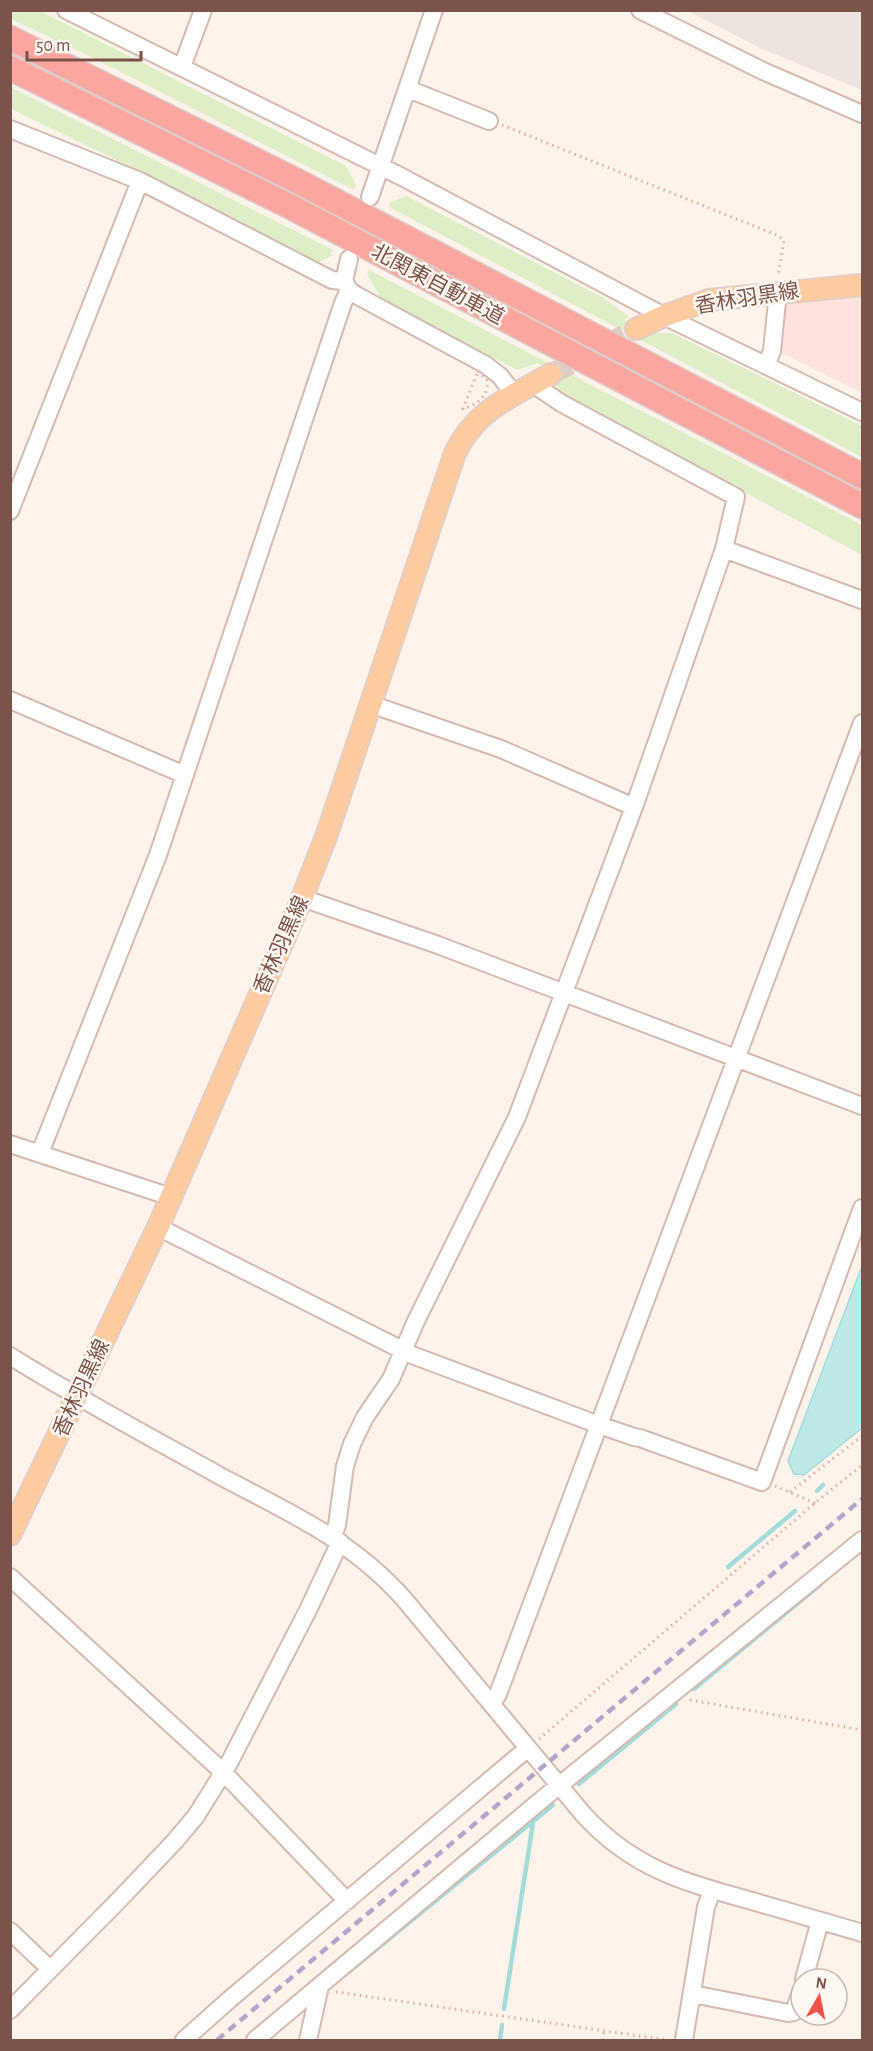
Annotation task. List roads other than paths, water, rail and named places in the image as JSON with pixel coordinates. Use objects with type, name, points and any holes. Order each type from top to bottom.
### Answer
[{"type":"highway","name":"北関東自動車道","points":[[10,38],[299,182],[862,476]]},
{"type":"highway","name":"北関東自動車道","points":[[10,68],[289,206],[862,506]]},
{"type":"main road","name":"香林羽黒線","points":[[636,329],[709,300],[862,285]]},
{"type":"main road","name":"香林羽黒線","points":[[12,1530],[158,1227],[302,898],[327,834],[455,453],[476,421],[494,405],[542,379]]},
{"type":"street","points":[[66,10],[381,167],[664,316],[862,412]]},
{"type":"street","points":[[182,67],[203,10]]},
{"type":"street","points":[[370,197],[434,10]]},
{"type":"street","points":[[640,10],[763,71],[862,114]]},
{"type":"street","points":[[408,89],[489,121]]},
{"type":"street","points":[[10,129],[140,181],[346,286],[376,307],[493,369],[514,394]]},
{"type":"street","points":[[10,511],[140,181]]},
{"type":"street","points":[[40,1154],[158,855],[343,303],[349,259]]},
{"type":"street","points":[[766,365],[772,351],[778,292]]},
{"type":"street","points":[[10,2010],[175,1841],[201,1808],[224,1772],[308,1610],[337,1539],[336,1525],[345,1466],[351,1444],[365,1417],[391,1379],[416,1321],[518,1117],[634,807],[724,549],[736,497],[561,403],[542,379]]},
{"type":"street","points":[[724,549],[862,600]]},
{"type":"street","points":[[10,700],[185,775]]},
{"type":"street","points":[[370,704],[501,749],[634,807]]},
{"type":"street","points":[[492,1704],[498,1694],[862,723]]},
{"type":"street","points":[[302,898],[438,945],[862,1106]]},
{"type":"street","points":[[10,1144],[171,1197]]},
{"type":"street","points":[[158,1227],[403,1351],[599,1425],[762,1482],[862,1208]]},
{"type":"street","points":[[10,1356],[77,1397],[337,1539],[388,1581],[593,1825],[630,1856],[675,1879],[862,1933]]},
{"type":"street","points":[[255,2040],[560,1785],[862,1540]]},
{"type":"street","points":[[10,1577],[224,1772],[347,1901]]},
{"type":"street","points":[[184,2040],[528,1748]]},
{"type":"street","points":[[684,2040],[706,1907],[712,1890]]},
{"type":"street","points":[[807,1967],[820,1921]]},
{"type":"street","points":[[10,1931],[50,1969]]},
{"type":"street","points":[[308,2040],[320,1986]]},
{"type":"street","points":[[693,1994],[789,2013]]},
{"type":"water","points":[[862,1266],[862,1428],[804,1475],[794,1474],[788,1461]]},
{"type":"waterway","points":[[817,1491],[823,1485]]},
{"type":"waterway","points":[[728,1567],[795,1511]]},
{"type":"waterway","points":[[694,1689],[821,1584]]},
{"type":"waterway","points":[[579,1784],[676,1704]]},
{"type":"waterway","points":[[346,1974],[553,1805]]},
{"type":"waterway","points":[[504,2009],[533,1823]]},
{"type":"waterway","points":[[500,2040],[502,2025]]},
{"type":"tunnel","points":[[551,374],[636,329]]},
{"type":"railway","points":[[217,2040],[862,1499]]}]
